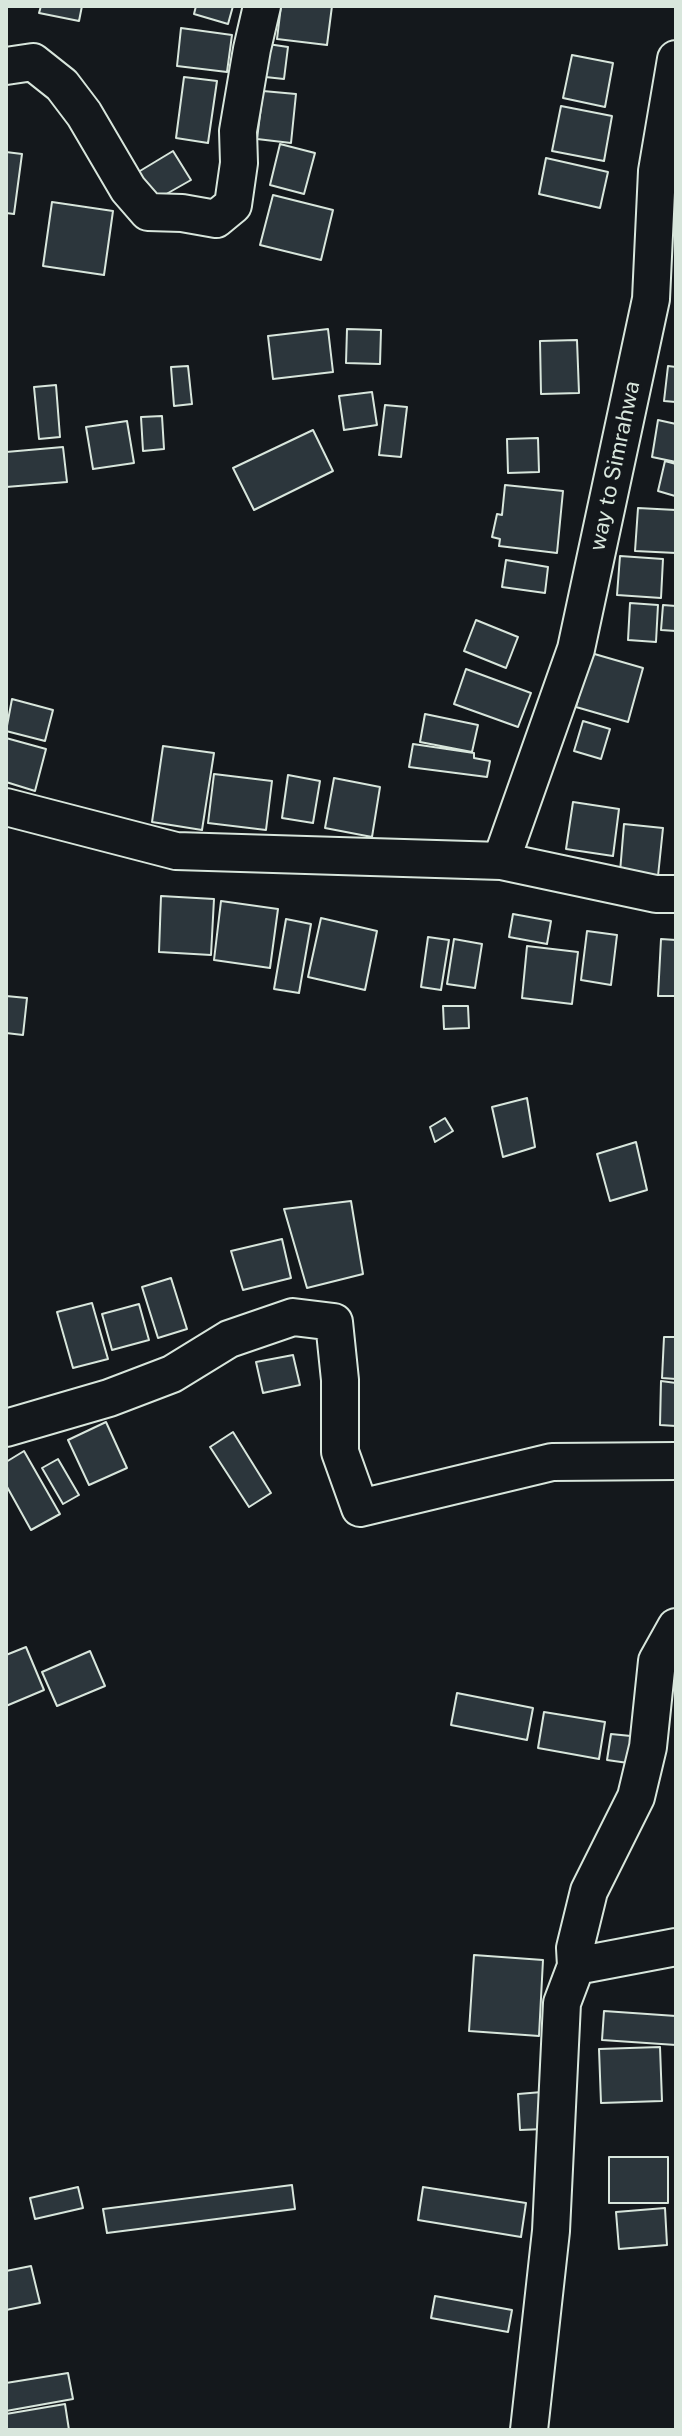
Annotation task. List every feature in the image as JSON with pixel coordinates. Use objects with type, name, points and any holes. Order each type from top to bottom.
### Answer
[{"type":"street","points":[[6,66],[33,62],[62,85],[84,114],[128,189],[148,212],[182,213],[216,219],[233,205],[239,163],[238,131],[262,6]]},
{"type":"street","name":"way to Simrahwa","points":[[501,861],[579,635],[651,299],[657,171],[676,59]]},
{"type":"street","points":[[6,807],[176,851],[501,861],[656,894],[676,894]]},
{"type":"street","points":[[6,1428],[109,1398],[172,1374],[229,1339],[293,1317],[334,1322],[340,1380],[340,1452],[360,1508],[552,1462],[676,1461]]},
{"type":"street","points":[[529,2430],[551,2231],[562,2003],[576,1966],[575,1948],[589,1891],[636,1797],[648,1747],[657,1661],[676,1627]]},
{"type":"street","points":[[576,1966],[676,1947]]},
{"type":"building","points":[[41,6],[82,6],[79,21],[39,13]]},
{"type":"building","points":[[196,6],[233,6],[228,24],[194,14]]},
{"type":"building","points":[[281,6],[332,6],[327,45],[277,39]]},
{"type":"building","points":[[181,28],[232,35],[227,72],[177,66]]},
{"type":"building","points":[[261,43],[288,47],[284,79],[256,76]]},
{"type":"building","points":[[572,55],[613,63],[605,107],[563,98]]},
{"type":"building","points":[[184,77],[217,81],[208,143],[176,138]]},
{"type":"building","points":[[263,91],[296,94],[291,143],[257,139]]},
{"type":"building","points":[[561,106],[612,116],[604,161],[552,151]]},
{"type":"building","points":[[280,144],[315,153],[304,194],[270,185]]},
{"type":"building","points":[[173,151],[191,180],[147,205],[130,177]]},
{"type":"building","points":[[6,152],[22,154],[14,214],[6,213]]},
{"type":"building","points":[[546,158],[608,172],[600,208],[539,194]]},
{"type":"building","points":[[273,195],[333,210],[321,260],[260,245]]},
{"type":"building","points":[[52,202],[113,211],[104,275],[43,266]]},
{"type":"building","points":[[328,329],[333,372],[273,379],[268,336]]},
{"type":"building","points":[[347,329],[381,330],[380,364],[346,363]]},
{"type":"building","points":[[577,340],[579,393],[541,394],[540,341]]},
{"type":"building","points":[[188,366],[192,404],[174,406],[171,367]]},
{"type":"building","points":[[668,366],[676,367],[676,402],[664,401]]},
{"type":"building","points":[[56,385],[60,437],[39,439],[34,387]]},
{"type":"building","points":[[372,392],[377,425],[344,430],[339,396]]},
{"type":"building","points":[[385,405],[407,407],[401,457],[379,455]]},
{"type":"building","points":[[162,416],[164,449],[143,451],[141,417]]},
{"type":"building","points":[[658,420],[676,424],[676,462],[652,457]]},
{"type":"building","points":[[127,421],[134,463],[93,469],[86,427]]},
{"type":"building","points":[[313,430],[333,471],[254,510],[233,468]]},
{"type":"building","points":[[538,438],[539,472],[508,473],[507,439]]},
{"type":"building","points":[[63,447],[67,482],[6,487],[6,452]]},
{"type":"building","points":[[665,461],[676,464],[675,496],[658,491]]},
{"type":"building","points":[[505,485],[563,491],[557,553],[499,546],[500,539],[492,537],[497,514],[502,515]]},
{"type":"building","points":[[638,508],[676,510],[676,553],[635,551]]},
{"type":"building","points":[[620,556],[663,559],[661,598],[617,595]]},
{"type":"building","points":[[506,560],[548,567],[545,593],[502,587]]},
{"type":"building","points":[[630,603],[658,605],[656,642],[628,640]]},
{"type":"building","points":[[663,605],[676,606],[676,631],[661,630]]},
{"type":"building","points":[[476,620],[518,637],[506,668],[464,651]]},
{"type":"building","points":[[591,653],[643,668],[628,722],[576,707]]},
{"type":"building","points":[[466,669],[531,693],[518,727],[454,704]]},
{"type":"building","points":[[12,699],[53,710],[45,741],[6,731]]},
{"type":"building","points":[[425,714],[478,725],[472,752],[420,742]]},
{"type":"building","points":[[583,721],[610,729],[601,759],[574,751]]},
{"type":"building","points":[[6,738],[46,749],[35,791],[6,782]]},
{"type":"building","points":[[413,744],[474,753],[474,758],[490,761],[487,777],[409,767]]},
{"type":"building","points":[[163,746],[214,753],[202,830],[152,822]]},
{"type":"building","points":[[214,774],[272,781],[266,830],[208,823]]},
{"type":"building","points":[[288,775],[320,781],[313,823],[282,818]]},
{"type":"building","points":[[334,778],[380,787],[372,837],[325,828]]},
{"type":"building","points":[[573,802],[619,809],[613,856],[566,849]]},
{"type":"building","points":[[624,824],[663,828],[658,876],[620,872]]},
{"type":"building","points":[[161,896],[214,899],[211,955],[159,952]]},
{"type":"building","points":[[221,901],[278,909],[270,968],[214,960]]},
{"type":"building","points":[[513,914],[551,921],[547,944],[509,937]]},
{"type":"building","points":[[321,918],[377,931],[365,990],[308,977]]},
{"type":"building","points":[[286,919],[311,924],[299,993],[274,989]]},
{"type":"building","points":[[587,931],[617,935],[611,985],[581,980]]},
{"type":"building","points":[[428,937],[449,940],[441,990],[421,987]]},
{"type":"building","points":[[454,939],[482,944],[475,988],[447,984]]},
{"type":"building","points":[[661,939],[676,940],[676,996],[658,996]]},
{"type":"building","points":[[527,946],[578,952],[572,1004],[522,998]]},
{"type":"building","points":[[6,996],[27,998],[23,1035],[6,1033]]},
{"type":"building","points":[[443,1006],[468,1006],[469,1028],[444,1029]]},
{"type":"building","points":[[527,1098],[535,1147],[503,1157],[492,1107]]},
{"type":"building","points":[[445,1118],[453,1131],[435,1142],[430,1127]]},
{"type":"building","points":[[636,1142],[647,1190],[610,1201],[597,1154]]},
{"type":"building","points":[[351,1201],[363,1274],[307,1288],[284,1209]]},
{"type":"building","points":[[282,1239],[291,1278],[243,1290],[231,1251]]},
{"type":"building","points":[[171,1278],[187,1329],[158,1338],[142,1287]]},
{"type":"building","points":[[92,1303],[108,1359],[73,1368],[57,1312]]},
{"type":"building","points":[[139,1304],[149,1340],[112,1350],[102,1314]]},
{"type":"building","points":[[664,1337],[676,1337],[676,1379],[662,1378]]},
{"type":"building","points":[[293,1355],[300,1385],[263,1393],[256,1362]]},
{"type":"building","points":[[661,1381],[676,1383],[676,1426],[660,1425]]},
{"type":"building","points":[[106,1422],[127,1468],[89,1485],[68,1440]]},
{"type":"building","points":[[233,1432],[271,1493],[249,1507],[210,1447]]},
{"type":"building","points":[[24,1451],[60,1514],[31,1530],[6,1485],[6,1462]]},
{"type":"building","points":[[58,1459],[79,1495],[63,1504],[42,1468]]},
{"type":"building","points":[[26,1647],[44,1690],[6,1706],[6,1655]]},
{"type":"building","points":[[90,1651],[105,1686],[57,1706],[42,1672]]},
{"type":"building","points":[[457,1693],[533,1708],[527,1740],[451,1725]]},
{"type":"building","points":[[544,1712],[605,1722],[599,1759],[538,1748]]},
{"type":"building","points":[[611,1734],[631,1736],[628,1763],[607,1760]]},
{"type":"building","points":[[474,1955],[543,1960],[539,2036],[469,2031]]},
{"type":"building","points":[[604,2011],[676,2016],[676,2045],[602,2040]]},
{"type":"building","points":[[660,2047],[662,2101],[601,2103],[599,2049]]},
{"type":"building","points":[[542,2092],[544,2129],[520,2130],[518,2094]]},
{"type":"building","points":[[609,2157],[668,2157],[668,2203],[609,2203]]},
{"type":"building","points":[[292,2185],[295,2209],[107,2233],[103,2209]]},
{"type":"building","points":[[78,2187],[83,2208],[35,2219],[30,2198]]},
{"type":"building","points":[[423,2187],[526,2203],[521,2237],[418,2220]]},
{"type":"building","points":[[665,2208],[667,2245],[619,2249],[616,2212]]},
{"type":"building","points":[[31,2266],[40,2303],[6,2310],[6,2271]]},
{"type":"building","points":[[435,2296],[512,2310],[508,2332],[431,2318]]},
{"type":"building","points":[[68,2373],[73,2399],[6,2411],[6,2383]]},
{"type":"building","points":[[65,2404],[69,2430],[6,2430],[6,2414]]}]
